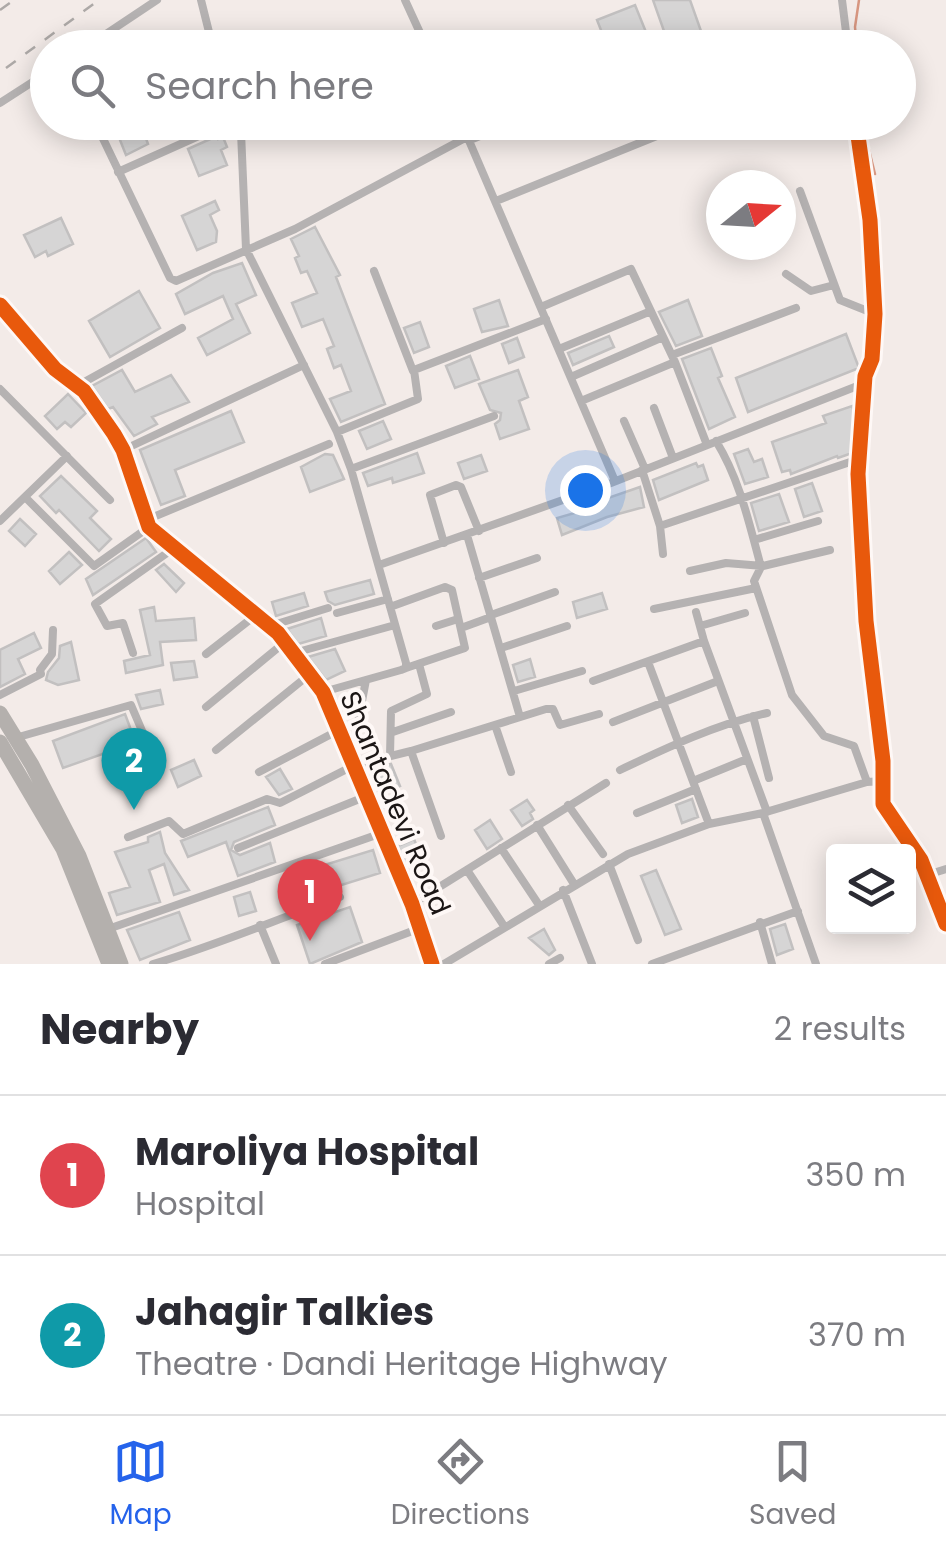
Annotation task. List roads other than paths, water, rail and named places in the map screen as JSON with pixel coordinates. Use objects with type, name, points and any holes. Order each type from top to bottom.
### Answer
[{"type":"highway","points":[[0,714],[8,740],[79,856],[109,964]]},
{"type":"highway","points":[[102,931],[120,964]]},
{"type":"street","points":[[112,30],[158,0]]},
{"type":"street","points":[[201,0],[209,30]]},
{"type":"street","points":[[405,0],[419,30]]},
{"type":"street","points":[[842,0],[846,30]]},
{"type":"street","points":[[0,103],[30,84]]},
{"type":"street","points":[[103,140],[172,281],[294,229],[464,140]]},
{"type":"street","points":[[118,172],[190,140]]},
{"type":"street","points":[[241,140],[246,249],[337,432],[351,469],[406,668]]},
{"type":"street","points":[[469,140],[615,481]]},
{"type":"street","points":[[496,202],[648,140]]},
{"type":"street","points":[[859,140],[870,220],[875,314],[873,355],[864,383],[859,458],[866,622],[884,807],[921,860],[946,924]]},
{"type":"street","points":[[800,192],[834,285],[845,304],[875,314]]},
{"type":"street","points":[[541,307],[631,270],[712,443],[731,466],[761,567],[754,578],[756,588],[792,695],[822,734],[854,746],[867,782]]},
{"type":"street","points":[[337,432],[418,400],[413,371],[374,271]]},
{"type":"street","points":[[786,274],[810,292],[834,285]]},
{"type":"street","points":[[0,305],[55,369],[84,391],[123,450],[147,524]]},
{"type":"street","points":[[581,401],[796,308]]},
{"type":"street","points":[[559,349],[651,311]]},
{"type":"street","points":[[413,371],[546,319]]},
{"type":"street","points":[[78,386],[182,328]]},
{"type":"street","points":[[571,377],[663,336]]},
{"type":"street","points":[[123,450],[304,365]]},
{"type":"street","points":[[379,565],[615,481],[864,383]]},
{"type":"street","points":[[0,390],[110,500]]},
{"type":"street","points":[[654,408],[674,458]]},
{"type":"street","points":[[351,469],[494,416]]},
{"type":"street","points":[[624,420],[644,470],[660,526],[663,554]]},
{"type":"street","points":[[25,497],[94,566],[147,524],[329,444]]},
{"type":"street","points":[[0,521],[67,456]]},
{"type":"street","points":[[660,526],[859,458]]},
{"type":"street","points":[[444,543],[430,495],[456,484],[461,487],[479,531]]},
{"type":"street","points":[[754,540],[818,521]]},
{"type":"street","name":"Shantadevi Road","points":[[147,524],[270,626],[322,692],[422,927],[432,964]]},
{"type":"street","points":[[466,535],[520,718]]},
{"type":"street","points":[[132,653],[123,623],[108,626],[95,604],[174,548]]},
{"type":"street","points":[[690,571],[726,563],[761,567],[830,550]]},
{"type":"street","points":[[480,578],[536,558]]},
{"type":"street","points":[[322,692],[463,650],[465,644],[449,586],[337,614]]},
{"type":"street","points":[[654,608],[756,588]]},
{"type":"street","points":[[436,626],[491,616],[555,592]]},
{"type":"street","points":[[270,626],[328,608]]},
{"type":"street","points":[[696,612],[816,964]]},
{"type":"street","points":[[700,626],[745,613]]},
{"type":"street","points":[[206,654],[256,614]]},
{"type":"street","points":[[294,653],[395,625]]},
{"type":"street","points":[[501,648],[567,626]]},
{"type":"street","points":[[0,695],[42,674],[40,670],[54,644],[53,630]]},
{"type":"street","points":[[592,681],[704,641]]},
{"type":"street","points":[[206,707],[285,642]]},
{"type":"street","points":[[648,662],[709,824]]},
{"type":"street","points":[[390,756],[392,711],[427,694],[419,664]]},
{"type":"street","points":[[514,691],[582,671]]},
{"type":"street","points":[[216,750],[310,674]]},
{"type":"street","points":[[353,761],[366,680]]},
{"type":"street","points":[[613,722],[718,681]]},
{"type":"street","points":[[8,740],[131,704],[146,740]]},
{"type":"street","points":[[128,837],[169,821],[182,834],[267,799],[280,803],[353,761],[411,751],[550,708],[560,725],[599,714]]},
{"type":"street","points":[[393,732],[451,712]]},
{"type":"street","points":[[620,770],[677,742],[732,721],[767,713]]},
{"type":"street","points":[[754,716],[769,778]]},
{"type":"street","points":[[496,725],[511,772]]},
{"type":"street","points":[[259,772],[339,730]]},
{"type":"street","points":[[738,737],[758,731]]},
{"type":"street","points":[[411,751],[441,836]]},
{"type":"street","points":[[637,814],[747,759]]},
{"type":"street","points":[[444,964],[609,864],[709,824],[883,781]]},
{"type":"street","points":[[412,904],[606,783]]},
{"type":"street","points":[[238,848],[368,796]]},
{"type":"street","points":[[568,805],[603,854]]},
{"type":"street","points":[[537,825],[574,884]]},
{"type":"street","points":[[102,931],[382,833]]},
{"type":"street","points":[[501,848],[538,905]]},
{"type":"street","points":[[609,864],[638,940]]},
{"type":"street","points":[[927,875],[946,869]]},
{"type":"street","points":[[467,870],[504,926]]},
{"type":"street","points":[[563,890],[592,964]]},
{"type":"street","points":[[153,964],[219,944],[260,925],[340,898]]},
{"type":"street","points":[[652,964],[798,911]]},
{"type":"street","points":[[760,922],[772,964]]},
{"type":"street","points":[[260,925],[276,964]]},
{"type":"street","points":[[324,964],[422,927]]},
{"type":"street","points":[[683,953],[687,964]]},
{"type":"street","points":[[550,964],[560,958]]},
{"type":"waterway","points":[[855,30],[859,0]]},
{"type":"waterway","points":[[866,140],[875,174]]},
{"type":"railway","points":[[0,10],[14,0]]},
{"type":"railway","points":[[58,30],[99,0]]},
{"type":"railway","points":[[6,68],[30,50]]},
{"type":"place","name":"Jahagir Talkies","points":[[134,810]]},
{"type":"place","name":"Maroliya Hospital","points":[[310,941]]}]
